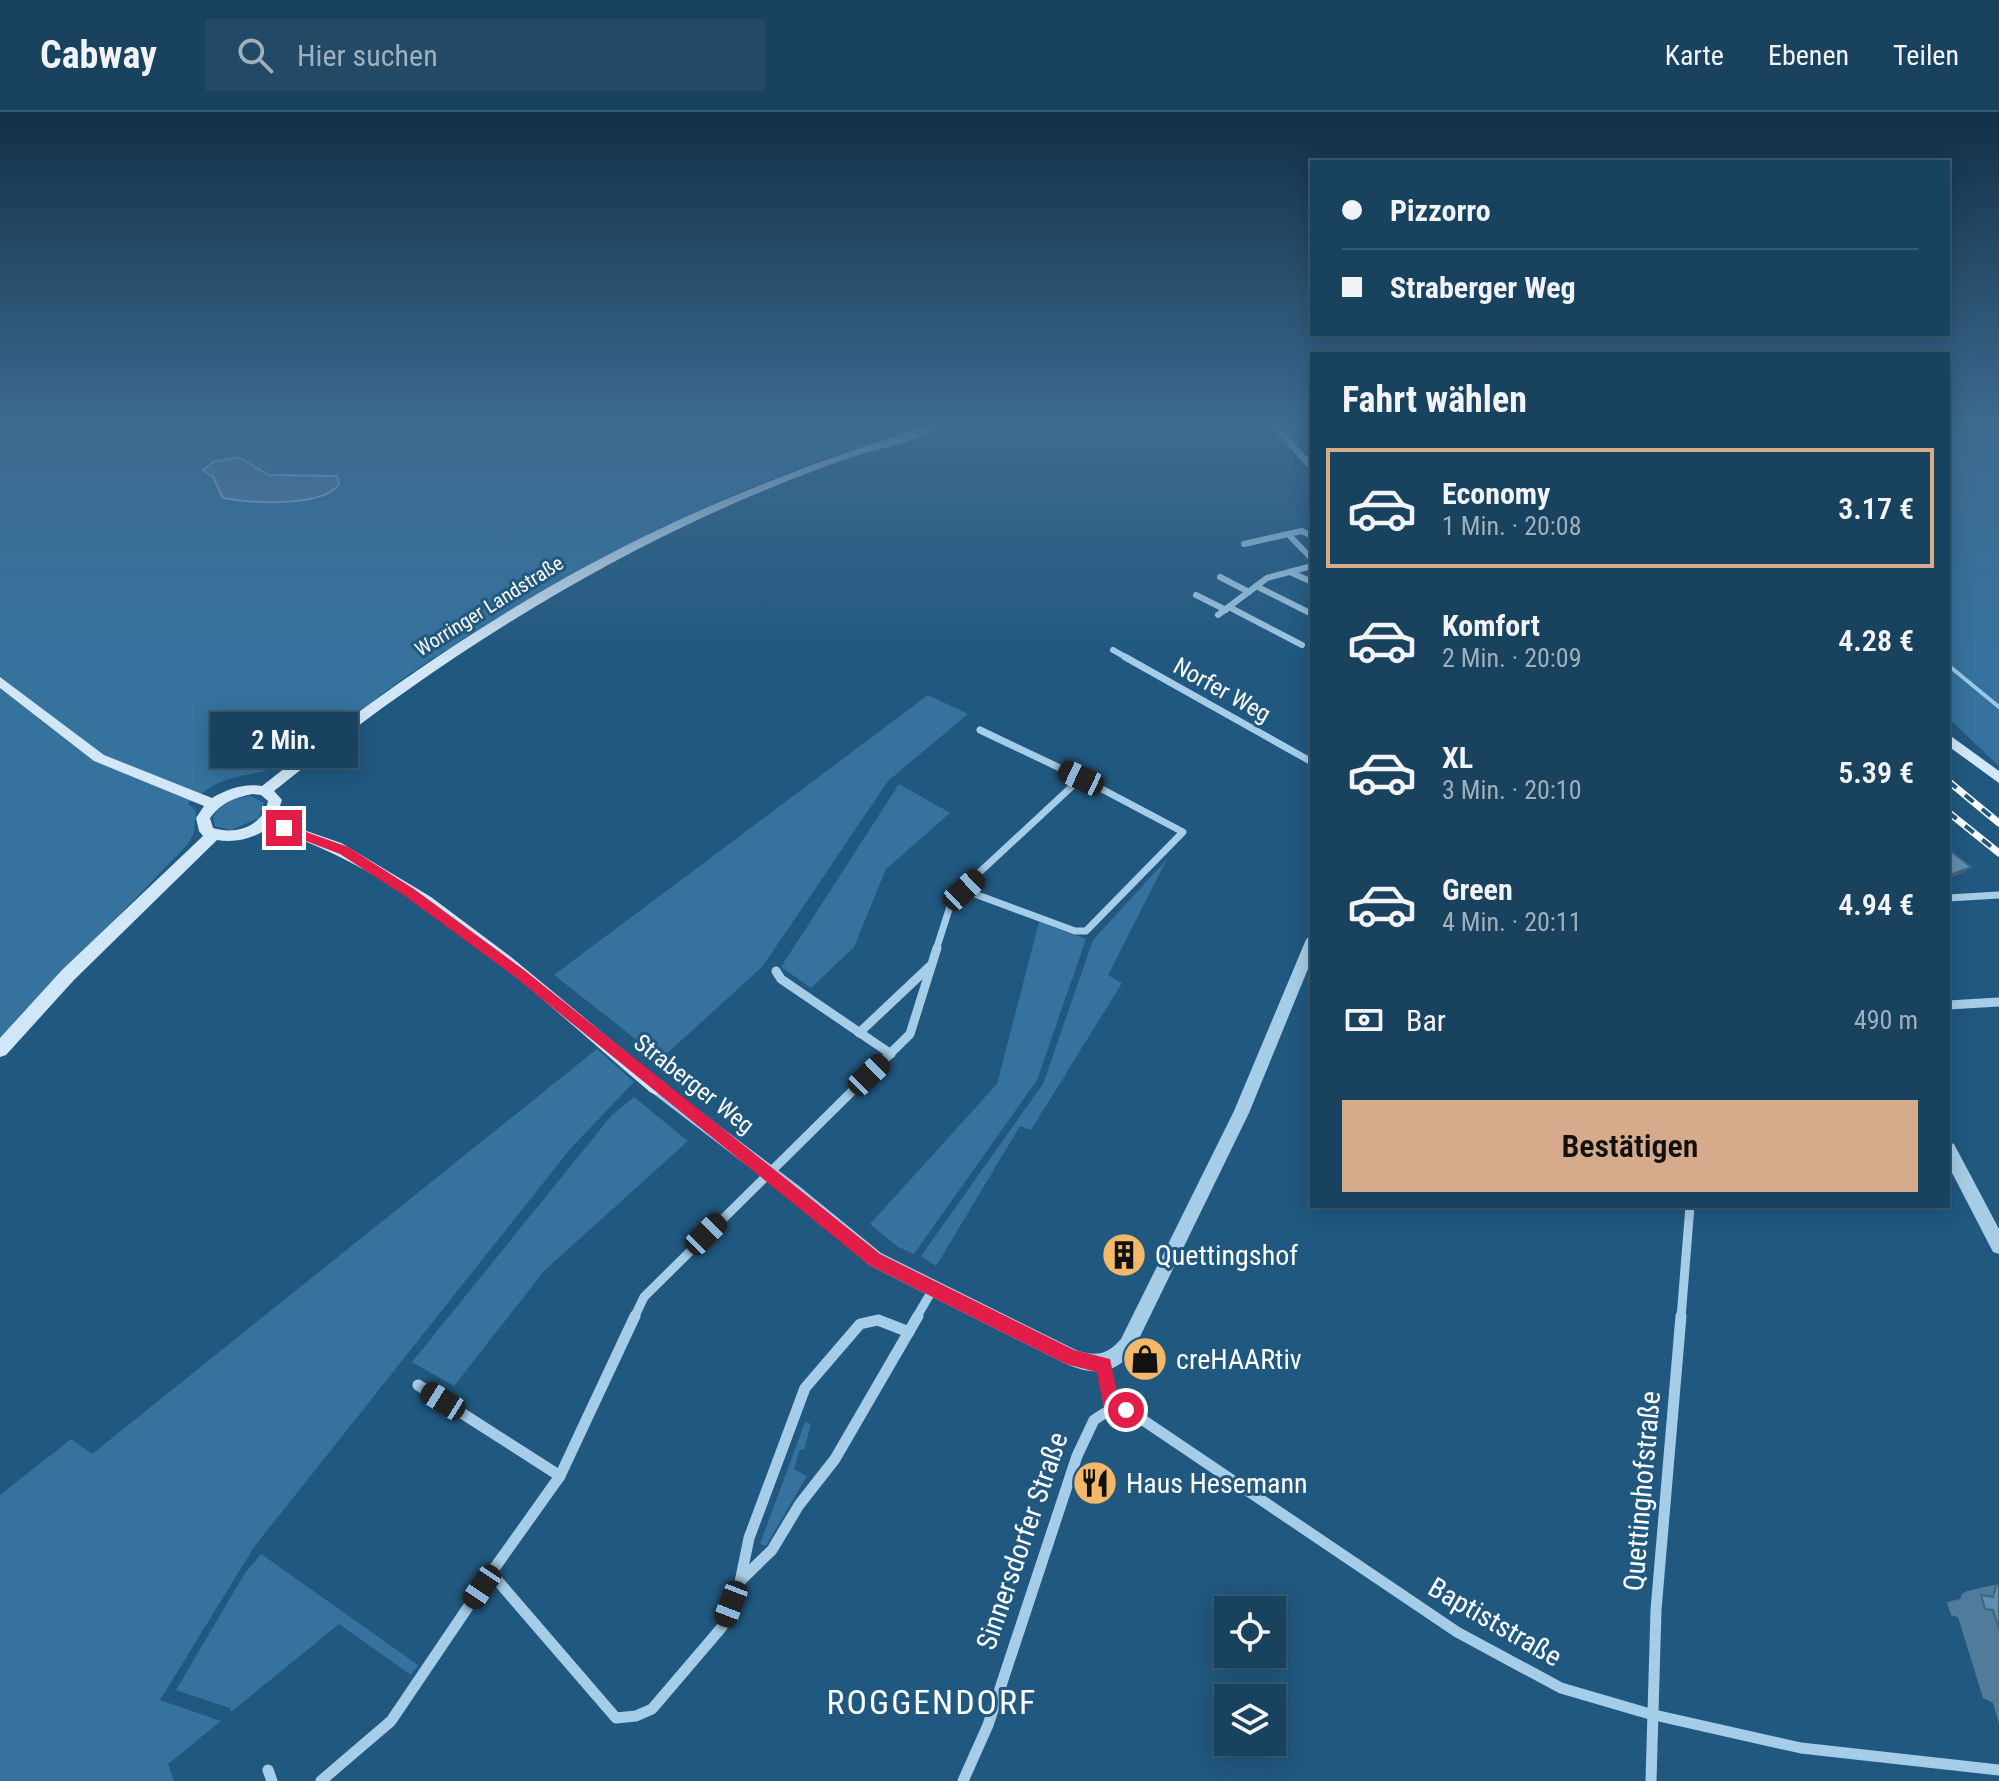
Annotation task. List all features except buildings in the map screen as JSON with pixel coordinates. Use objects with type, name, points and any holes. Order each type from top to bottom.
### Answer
[{"type":"main road","name":"Worringer Landstraße","points":[[265,791],[416,675],[514,612],[594,566],[724,505]]},
{"type":"main road","points":[[0,681],[99,758],[213,804]]},
{"type":"main road","points":[[1950,741],[1999,778]]},
{"type":"main road","points":[[239,791],[265,791],[272,794],[276,807],[266,822],[233,836],[213,835],[203,825],[207,811],[213,804],[239,791]]},
{"type":"main road","name":"Straberger Weg","points":[[266,822],[344,850],[410,892],[519,974],[656,1087]]},
{"type":"main road","points":[[0,1050],[68,975],[213,835]]},
{"type":"street","points":[[1244,544],[1302,531],[1310,535]]},
{"type":"street","points":[[1288,534],[1310,557]]},
{"type":"street","points":[[1218,615],[1267,578],[1310,567]]},
{"type":"street","points":[[1290,572],[1310,581]]},
{"type":"street","points":[[1220,577],[1249,592]]},
{"type":"street","points":[[1256,586],[1310,613]]},
{"type":"street","points":[[1196,595],[1302,645]]},
{"type":"street","name":"Norfer Weg","points":[[1113,650],[1310,761]]},
{"type":"street","points":[[964,890],[1075,931],[1086,931],[1126,889],[1146,876],[1183,832],[1081,778],[980,730]]},
{"type":"street","points":[[321,1781],[391,1721],[560,1476],[644,1297],[891,1054],[915,1026],[930,966],[953,897],[1081,778]]},
{"type":"street","points":[[1950,898],[1999,895]]},
{"type":"street","points":[[1111,1409],[1104,1365],[1116,1359],[1127,1345],[1202,1197],[1310,947]]},
{"type":"street","points":[[859,1033],[930,966]]},
{"type":"street","points":[[776,971],[781,979],[891,1054]]},
{"type":"street","points":[[1950,1005],[1999,1002]]},
{"type":"street","name":"Straberger Weg","points":[[656,1087],[769,1172],[875,1259],[1072,1358],[1104,1365]]},
{"type":"street","points":[[1950,1153],[1999,1246]]},
{"type":"street","name":"Quettinghofstraße","points":[[1651,1781],[1650,1714],[1656,1610],[1690,1208]]},
{"type":"street","points":[[740,1582],[772,1550],[799,1505],[835,1459],[933,1289]]},
{"type":"street","points":[[491,1573],[616,1718],[636,1716],[652,1709],[722,1627],[740,1582],[749,1538],[805,1388],[860,1324],[869,1318],[880,1319],[909,1332]]},
{"type":"street","points":[[418,1385],[560,1476]]},
{"type":"street","name":"Baptiststraße","points":[[1111,1409],[1137,1416],[1457,1632],[1561,1688],[1650,1714],[1801,1748],[1999,1770]]},
{"type":"street","name":"Sinnersdorfer Straße","points":[[963,1781],[988,1725],[1051,1526],[1077,1456],[1094,1420],[1111,1409]]},
{"type":"shaded area","points":[[0,505],[711,505],[601,559],[479,629],[404,678],[293,760],[275,768],[227,779],[188,803],[196,811],[194,832],[188,844],[0,1038]]},
{"type":"shaded area","points":[[1950,505],[1999,505],[1999,766],[1950,720]]},
{"type":"shaded area","points":[[928,695],[968,714],[888,781],[763,966],[661,1059],[554,975]]},
{"type":"shaded area","points":[[899,784],[950,813],[886,869],[854,947],[811,988],[781,967]]},
{"type":"shaded area","points":[[251,796],[264,803],[259,818],[231,830],[215,826],[213,817],[224,804]]},
{"type":"shaded area","points":[[1167,859],[1108,975],[1122,983],[1031,1130],[1020,1126],[936,1266],[921,1256],[1043,1084],[1093,940]]},
{"type":"shaded area","points":[[1039,922],[1086,939],[1037,1080],[914,1254],[898,1247],[870,1224],[997,1084]]},
{"type":"shaded area","points":[[597,1049],[634,1082],[571,1148],[254,1547],[160,1700],[221,1721],[168,1764],[174,1781],[0,1781],[0,1495],[71,1439],[92,1454]]},
{"type":"shaded area","points":[[634,1097],[688,1141],[544,1271],[454,1386],[412,1362],[611,1116]]},
{"type":"shaded area","points":[[805,1422],[811,1424],[804,1450],[800,1449],[794,1469],[807,1476],[766,1546],[760,1544]]},
{"type":"shaded area","points":[[261,1554],[418,1665],[411,1675],[339,1624],[231,1712],[230,1708],[176,1690],[245,1573]]},
{"type":"waterway","points":[[1950,667],[1999,707]]},
{"type":"railway","points":[[1950,783],[1999,823]]},
{"type":"railway","points":[[1950,814],[1999,853]]},
{"type":"place","name":"Quettingshof","points":[[1124,1255]]},
{"type":"place","name":"creHAARtiv","points":[[1145,1359]]},
{"type":"place","name":"Haus Hesemann","points":[[1095,1483]]},
{"type":"district","name":"ROGGENDORF","points":[[932,1702]]},
{"type":"route","points":[[284,828],[344,850],[410,892],[519,974],[656,1087],[793,1191],[875,1259],[903,1276],[1072,1358],[1104,1365],[1111,1409],[1126,1410]]}]
